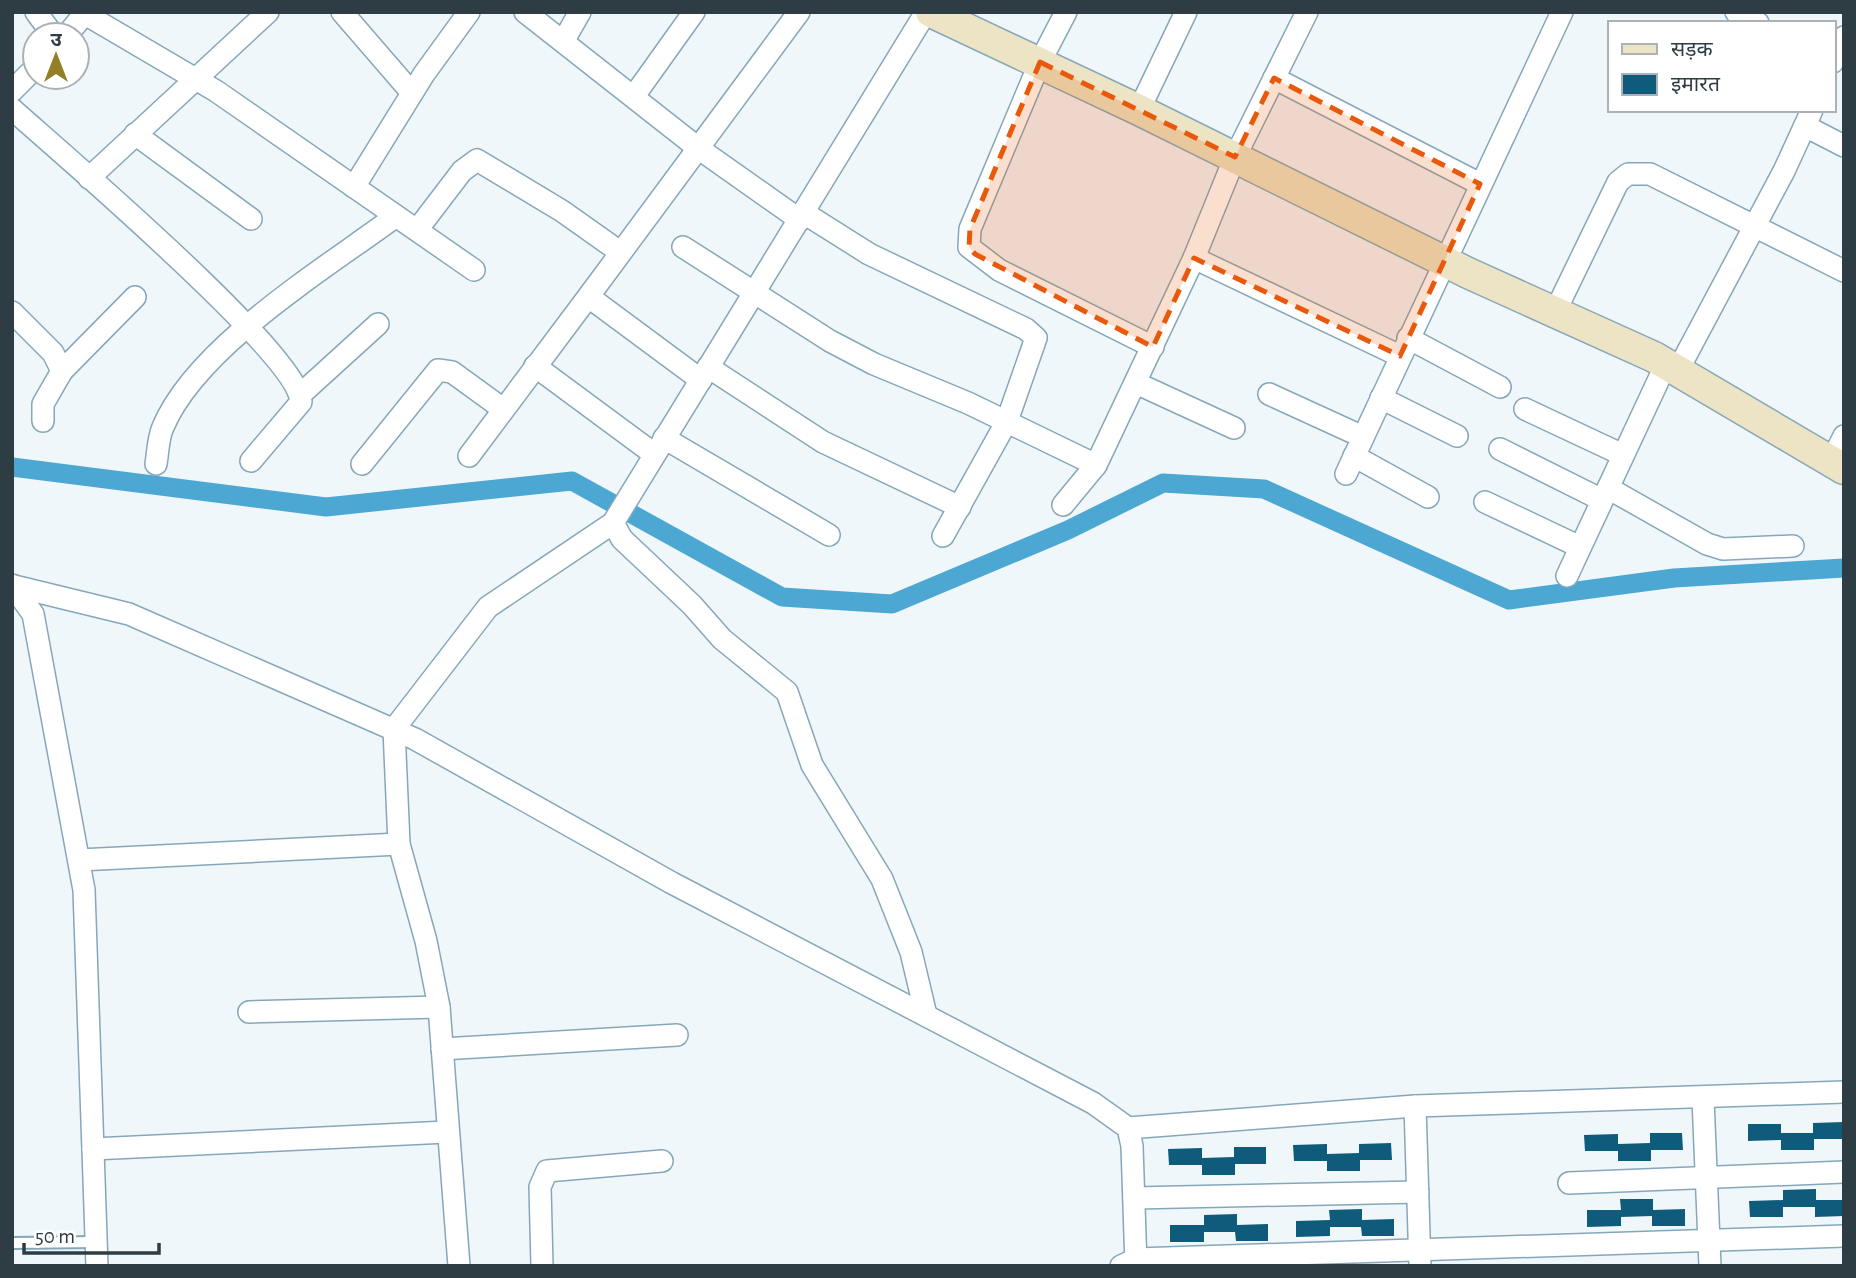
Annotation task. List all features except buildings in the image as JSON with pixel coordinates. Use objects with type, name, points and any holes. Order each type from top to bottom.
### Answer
[{"type":"street","points":[[89,178],[268,12]]},
{"type":"street","points":[[342,12],[412,93]]},
{"type":"street","points":[[354,187],[412,93],[469,12]]},
{"type":"street","points":[[525,12],[698,148],[802,216],[869,254],[1033,332],[1036,345],[1007,421],[943,536]]},
{"type":"street","points":[[564,40],[580,12]]},
{"type":"street","points":[[634,96],[694,12]]},
{"type":"street","points":[[469,456],[799,12]]},
{"type":"street","points":[[1066,12],[1040,62],[970,229],[969,247],[999,270],[1153,347]]},
{"type":"street","points":[[1139,110],[1186,12]]},
{"type":"street","points":[[1063,505],[1096,465],[1194,258],[1235,157],[1307,12]]},
{"type":"street","points":[[1354,456],[1443,261],[1562,12]]},
{"type":"street","points":[[1735,12],[1754,21]]},
{"type":"street","points":[[86,13],[194,78],[474,270]]},
{"type":"street","points":[[459,1266],[439,1007],[426,941],[399,844],[394,729],[488,607],[615,518],[802,216],[935,13],[1139,110],[1443,261],[1672,367],[1839,456]]},
{"type":"street","points":[[1274,78],[1480,184]]},
{"type":"street","points":[[12,109],[249,326],[301,394],[301,402],[297,408],[250,461]]},
{"type":"street","points":[[1567,576],[1623,455],[1754,226],[1808,118],[1844,146]]},
{"type":"street","points":[[135,134],[251,219]]},
{"type":"street","points":[[417,230],[462,171],[477,160],[562,211],[620,252]]},
{"type":"street","points":[[1555,312],[1618,181],[1628,174],[1650,174],[1844,271]]},
{"type":"street","points":[[156,464],[163,426],[195,377],[249,326],[396,216]]},
{"type":"street","points":[[683,247],[754,293],[874,364],[1007,421],[1096,465]]},
{"type":"street","points":[[1194,258],[1500,387]]},
{"type":"street","points":[[591,293],[593,300],[704,373],[823,443],[960,507]]},
{"type":"street","points":[[43,421],[43,404],[62,372],[135,298]]},
{"type":"street","points":[[12,312],[53,353],[62,372]]},
{"type":"street","points":[[301,394],[378,324]]},
{"type":"street","points":[[535,366],[659,446],[829,535]]},
{"type":"street","points":[[362,464],[438,370],[452,372],[503,409]]},
{"type":"street","points":[[1136,383],[1234,428]]},
{"type":"street","points":[[1269,394],[1354,456],[1428,497]]},
{"type":"street","points":[[1381,398],[1457,436]]},
{"type":"street","points":[[1525,409],[1623,455]]},
{"type":"street","points":[[1500,449],[1605,494],[1707,544],[1723,549],[1793,546]]},
{"type":"street","points":[[1485,502],[1580,547]]},
{"type":"street","points":[[615,518],[622,539],[692,605],[722,639],[787,692],[812,765],[882,879],[911,952],[926,1015]]},
{"type":"street","points":[[13,585],[130,614],[394,729],[673,883],[1093,1103],[1128,1128],[1415,1106],[1703,1099],[1844,1092]]},
{"type":"street","points":[[13,585],[33,614],[84,890],[97,1266]]},
{"type":"street","points":[[79,860],[399,844]]},
{"type":"street","points":[[249,1012],[439,1007]]},
{"type":"street","points":[[442,1049],[677,1035]]},
{"type":"street","points":[[1703,1099],[1710,1266]]},
{"type":"street","points":[[1415,1106],[1420,1258]]},
{"type":"street","points":[[1128,1128],[1133,1198],[1131,1264],[1420,1258],[1844,1236]]},
{"type":"street","points":[[93,1149],[447,1132]]},
{"type":"street","points":[[542,1266],[540,1187],[547,1171],[662,1161]]},
{"type":"street","points":[[1569,1183],[1844,1172]]},
{"type":"street","points":[[1133,1198],[1418,1192]]},
{"type":"lane","points":[[12,1243],[97,1242]]},
{"type":"highlighted area","points":[[1040,62],[1235,157],[1274,78],[1480,184],[1400,356],[1194,258],[1153,347],[975,254],[969,247],[970,229]]},
{"type":"waterway","points":[[12,467],[326,507],[572,481],[782,597],[892,604],[1068,530],[1163,483],[1264,489],[1509,600],[1674,578],[1844,568]]}]
